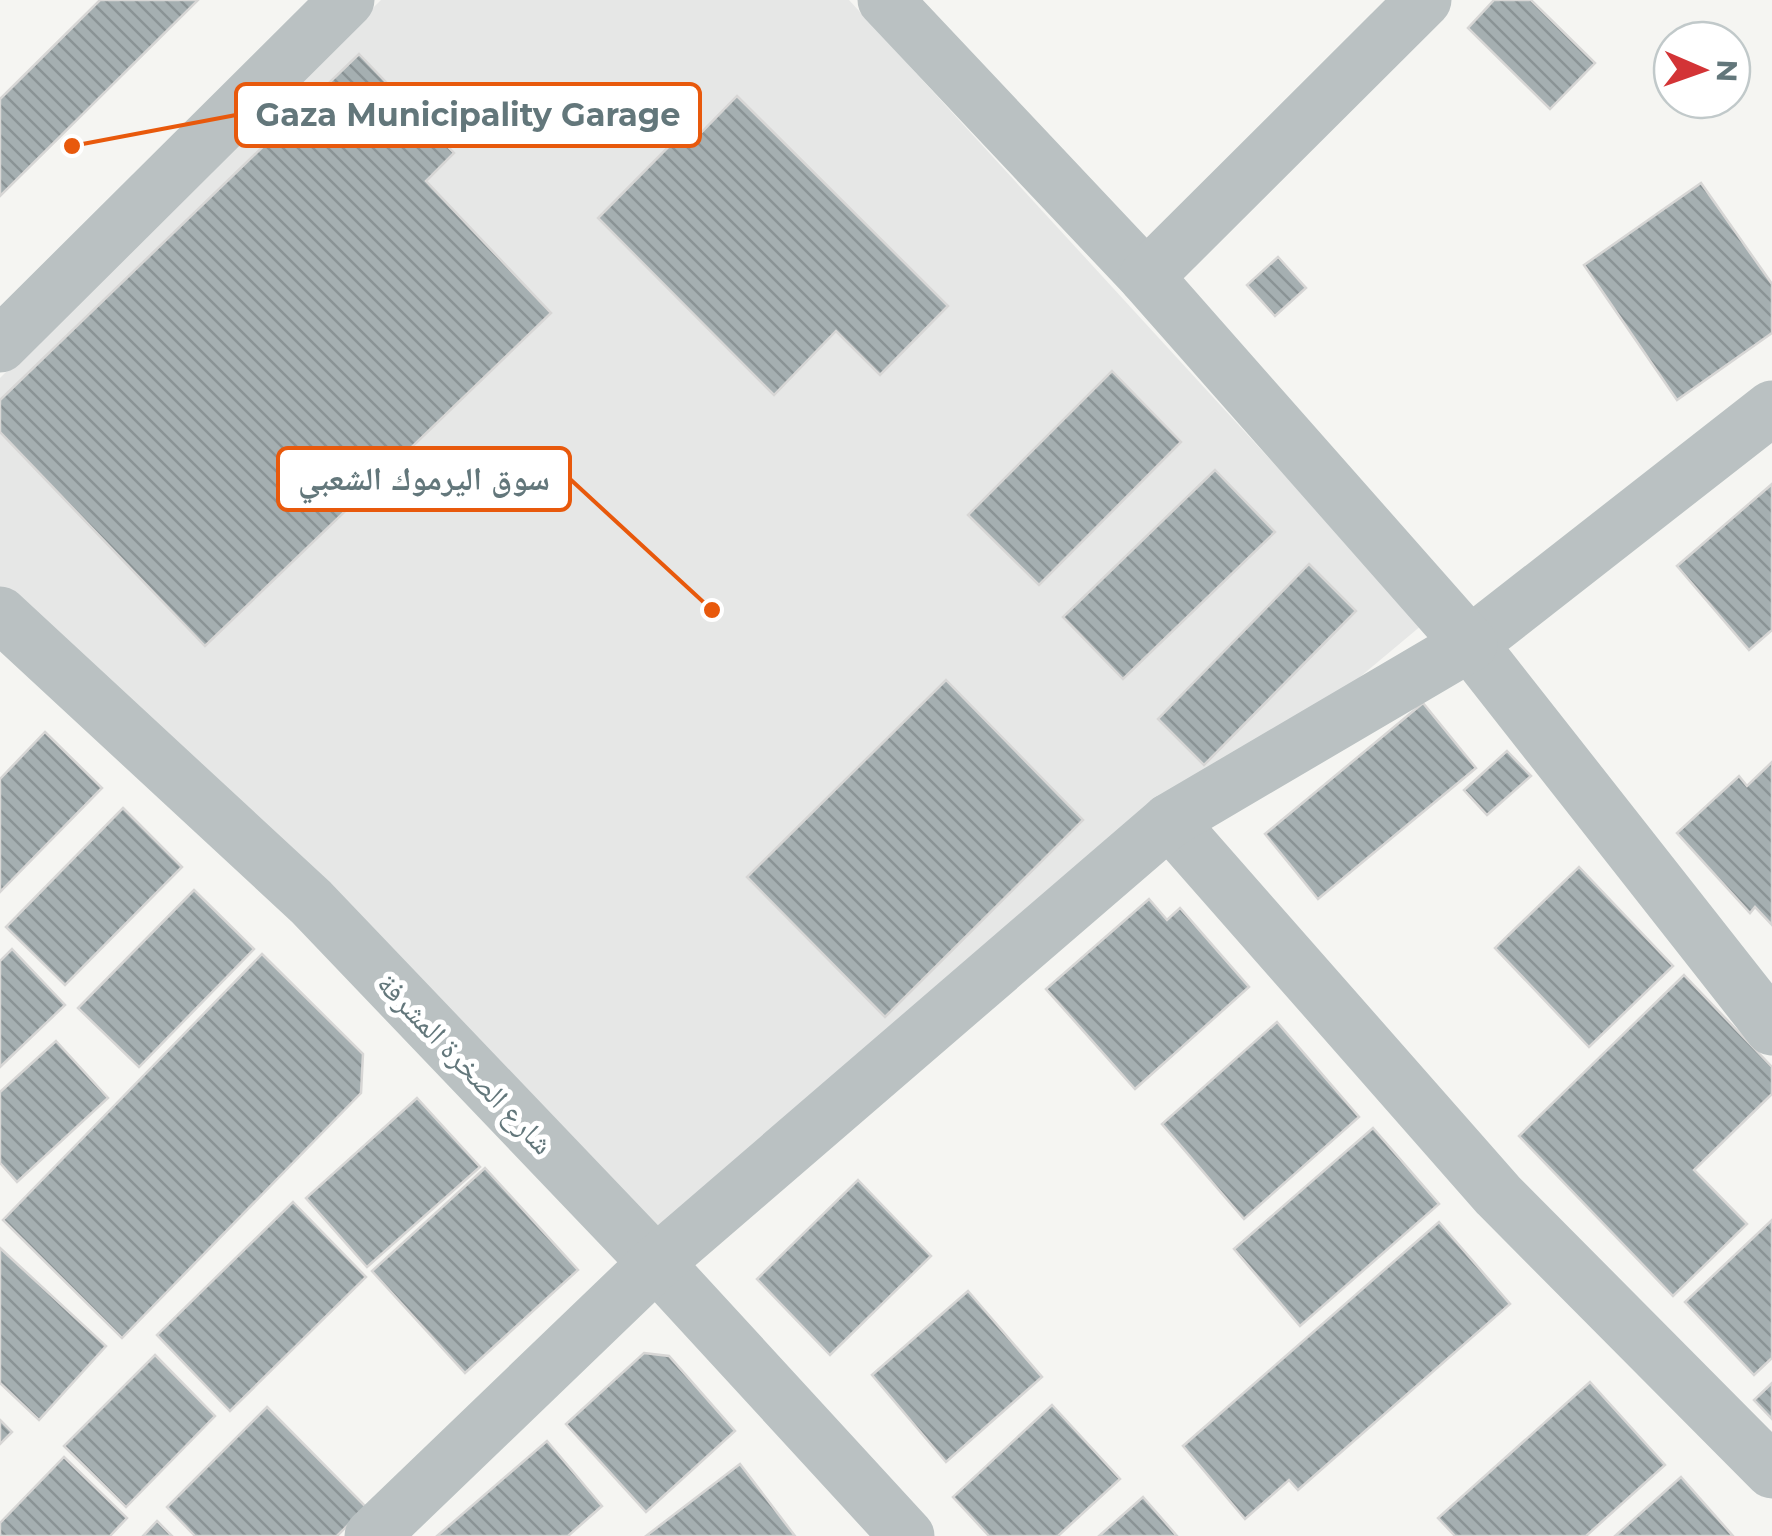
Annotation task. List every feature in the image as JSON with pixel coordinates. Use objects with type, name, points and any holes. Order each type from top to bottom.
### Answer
[{"type":"street","points":[[0,345],[348,0]]},
{"type":"street","points":[[885,0],[1146,278],[1470,644],[1772,1028]]},
{"type":"street","points":[[1146,278],[1424,0]]},
{"type":"street","points":[[372,1536],[656,1264],[1169,822],[1470,644],[1772,408]]},
{"type":"street","name":"شارع الصخرة المشرفة","points":[[0,614],[310,902],[656,1264],[907,1536]]},
{"type":"street","points":[[1169,822],[1498,1196],[1772,1471]]},
{"type":"shaded area","points":[[381,0],[849,0],[1422,625],[676,1249],[0,595],[0,378]]},
{"type":"building","points":[[100,0],[198,0],[0,196],[0,99]]},
{"type":"building","points":[[1494,0],[1531,0],[1595,63],[1550,109],[1468,28]]},
{"type":"building","points":[[359,54],[454,153],[426,181],[551,313],[205,646],[0,432],[0,400]]},
{"type":"building","points":[[737,96],[948,306],[880,375],[836,331],[774,395],[598,218],[682,133],[692,142]]},
{"type":"building","points":[[1701,183],[1772,284],[1772,333],[1677,400],[1584,265]]},
{"type":"building","points":[[1278,257],[1306,288],[1275,316],[1247,285]]},
{"type":"building","points":[[1112,371],[1181,442],[1039,585],[968,515]]},
{"type":"building","points":[[1215,470],[1275,532],[1123,679],[1063,617]]},
{"type":"building","points":[[1772,484],[1772,630],[1749,650],[1677,566]]},
{"type":"building","points":[[1309,564],[1356,611],[1204,765],[1158,719]]},
{"type":"building","points":[[946,680],[1083,820],[885,1017],[747,877]]},
{"type":"building","points":[[1423,703],[1476,768],[1318,899],[1265,834]]},
{"type":"building","points":[[45,732],[102,788],[0,892],[0,779]]},
{"type":"building","points":[[1507,751],[1531,776],[1487,815],[1464,790]]},
{"type":"building","points":[[1772,762],[1772,925],[1755,907],[1750,913],[1677,833],[1739,776],[1747,786]]},
{"type":"building","points":[[123,808],[182,867],[65,985],[6,927]]},
{"type":"building","points":[[1579,867],[1673,966],[1589,1047],[1495,948]]},
{"type":"building","points":[[194,890],[254,949],[139,1067],[78,1008]]},
{"type":"building","points":[[1149,899],[1167,920],[1180,908],[1249,987],[1135,1089],[1046,989]]},
{"type":"building","points":[[12,949],[65,1005],[0,1067],[0,961]]},
{"type":"building","points":[[262,954],[363,1054],[361,1093],[122,1338],[3,1220]]},
{"type":"building","points":[[1684,975],[1772,1067],[1772,1094],[1694,1170],[1747,1224],[1673,1296],[1519,1136]]},
{"type":"building","points":[[1277,1022],[1359,1117],[1244,1219],[1162,1124]]},
{"type":"building","points":[[56,1041],[108,1098],[17,1182],[0,1163],[0,1092]]},
{"type":"building","points":[[417,1098],[480,1167],[367,1267],[306,1198]]},
{"type":"building","points":[[1373,1128],[1439,1204],[1300,1326],[1234,1249]]},
{"type":"building","points":[[485,1168],[578,1270],[465,1373],[372,1271]]},
{"type":"building","points":[[858,1180],[931,1256],[830,1355],[757,1279]]},
{"type":"building","points":[[293,1202],[366,1277],[230,1411],[157,1335]]},
{"type":"building","points":[[1772,1220],[1772,1358],[1754,1375],[1685,1302]]},
{"type":"building","points":[[1439,1222],[1510,1304],[1298,1490],[1289,1480],[1245,1519],[1183,1446]]},
{"type":"building","points":[[0,1248],[106,1346],[39,1420],[0,1383]]},
{"type":"building","points":[[968,1291],[1042,1377],[946,1462],[872,1375]]},
{"type":"building","points":[[644,1353],[669,1356],[735,1431],[646,1512],[566,1424]]},
{"type":"building","points":[[155,1355],[215,1416],[126,1507],[64,1446]]},
{"type":"building","points":[[1590,1382],[1665,1465],[1586,1536],[1455,1536],[1438,1518]]},
{"type":"building","points":[[1772,1383],[1772,1419],[1754,1400]]},
{"type":"building","points":[[1052,1405],[1120,1479],[1058,1536],[989,1536],[953,1497]]},
{"type":"building","points":[[267,1407],[366,1507],[337,1536],[195,1536],[167,1507]]},
{"type":"building","points":[[0,1420],[12,1432],[0,1444]]},
{"type":"building","points":[[547,1441],[602,1506],[568,1536],[437,1536]]},
{"type":"building","points":[[64,1457],[127,1518],[110,1536],[0,1536],[0,1523]]},
{"type":"building","points":[[740,1464],[795,1536],[646,1536]]},
{"type":"building","points":[[1681,1477],[1733,1536],[1615,1536]]},
{"type":"building","points":[[1143,1497],[1177,1536],[1099,1536]]},
{"type":"building","points":[[157,1521],[172,1536],[143,1536]]},
{"type":"place","name":"Gaza Municipality Garage","points":[[72,146]]},
{"type":"place","name":"سوق اليرموك الشعبي","points":[[712,610]]}]
